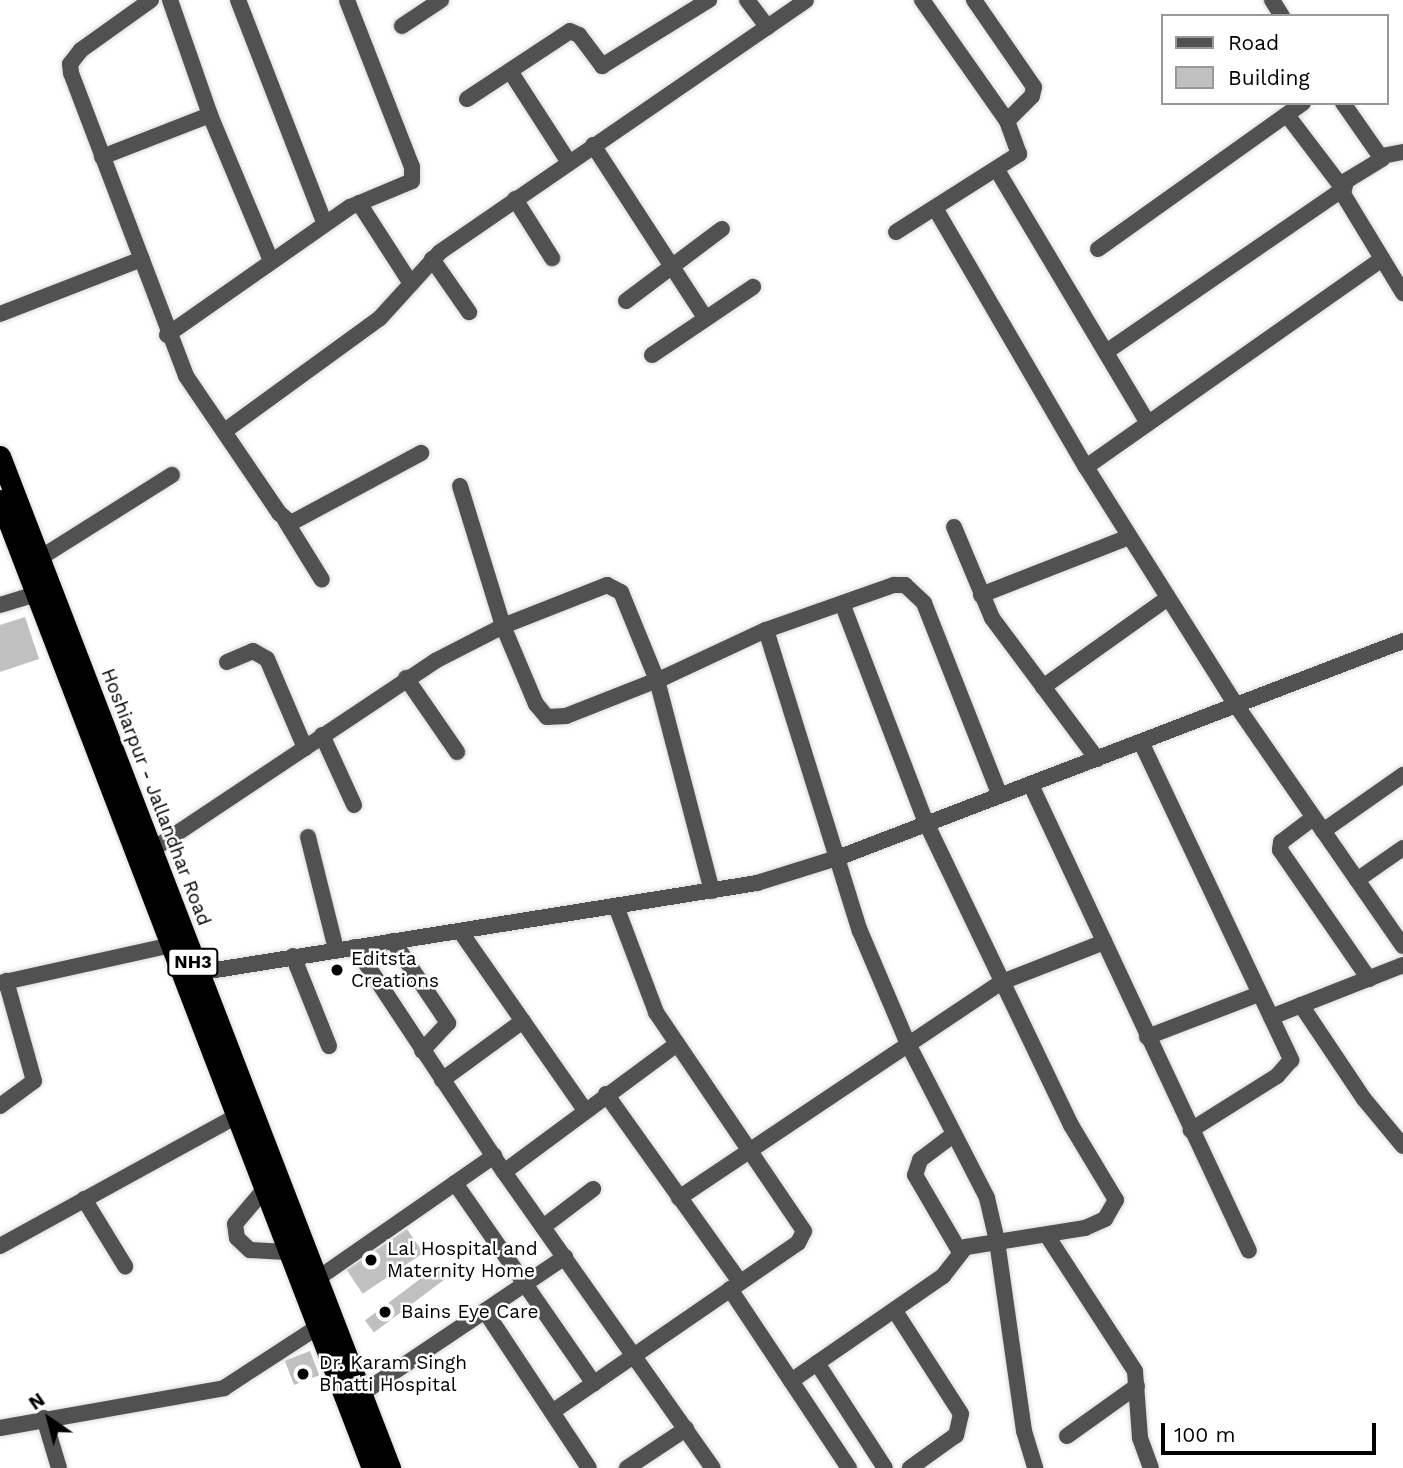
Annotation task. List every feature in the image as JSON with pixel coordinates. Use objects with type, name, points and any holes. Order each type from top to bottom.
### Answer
[{"type":"highway","name":"Hoshiarpur - Jallandhar Road","points":[[0,456],[152,850],[177,943],[197,973],[201,1005],[235,1117],[372,1468]]},
{"type":"highway","name":"Hoshiarpur - Jallandhar Road","points":[[0,500],[201,1005],[317,1279],[390,1468]]},
{"type":"street","points":[[151,0],[81,50],[70,64],[167,335],[186,376],[226,430],[322,580]]},
{"type":"street","points":[[170,0],[210,115],[271,261]]},
{"type":"street","points":[[238,0],[325,224]]},
{"type":"street","points":[[167,335],[325,224],[359,203],[407,185],[414,175],[347,0]]},
{"type":"street","points":[[402,26],[441,0]]},
{"type":"street","points":[[467,99],[570,32],[579,35],[598,65],[607,65],[709,0]]},
{"type":"street","points":[[747,0],[767,27]]},
{"type":"street","points":[[226,430],[380,318],[432,259],[568,162],[806,0]]},
{"type":"street","points":[[896,232],[1019,154],[1007,121],[922,0]]},
{"type":"street","points":[[974,0],[1034,87],[1032,96],[1007,121]]},
{"type":"street","points":[[510,71],[568,162]]},
{"type":"street","points":[[1098,249],[1300,105]]},
{"type":"street","points":[[1106,352],[1381,162],[1382,156],[1344,105]]},
{"type":"street","points":[[102,157],[210,115]]},
{"type":"street","points":[[1287,115],[1341,188],[1403,293]]},
{"type":"street","points":[[593,145],[706,318]]},
{"type":"street","points":[[1382,156],[1403,152]]},
{"type":"street","points":[[997,170],[1148,424]]},
{"type":"street","points":[[515,199],[552,258]]},
{"type":"street","points":[[359,203],[410,282]]},
{"type":"street","points":[[935,208],[1129,537],[1236,705],[1403,946]]},
{"type":"street","points":[[626,301],[722,229]]},
{"type":"street","points":[[0,314],[142,259]]},
{"type":"street","points":[[432,259],[469,312]]},
{"type":"street","points":[[1086,467],[1382,259]]},
{"type":"street","points":[[652,355],[753,287]]},
{"type":"street","points":[[285,520],[295,521],[421,453]]},
{"type":"street","points":[[40,558],[172,475]]},
{"type":"street","points":[[460,486],[503,626],[536,704],[547,717],[566,716],[657,680],[766,630],[894,585],[914,590],[928,613],[1000,796]]},
{"type":"street","points":[[954,527],[981,595],[1043,687],[1097,759]]},
{"type":"street","points":[[981,595],[1129,537]]},
{"type":"street","points":[[152,850],[407,678],[503,626],[598,587],[615,587],[626,603],[657,680],[712,891]]},
{"type":"street","points":[[0,605],[37,594]]},
{"type":"street","points":[[1043,687],[1168,598]]},
{"type":"street","points":[[791,1381],[943,1276],[960,1252],[997,1241],[1048,1237],[1105,1219],[1116,1200],[1070,1125],[926,823],[842,603]]},
{"type":"street","points":[[766,630],[840,857],[860,931],[908,1044],[987,1198],[997,1241],[1024,1431],[1034,1468]]},
{"type":"street","points":[[197,973],[757,883],[840,857],[1403,641]]},
{"type":"street","points":[[227,662],[253,651],[267,659],[305,748]]},
{"type":"street","points":[[407,678],[457,752]]},
{"type":"street","points":[[322,735],[354,806]]},
{"type":"street","points":[[1142,742],[1259,994],[1290,1053],[1288,1066],[1191,1130]]},
{"type":"street","points":[[1369,979],[1280,850],[1281,842],[1318,825],[1403,775]]},
{"type":"street","points":[[1031,785],[1249,1251]]},
{"type":"street","points":[[307,837],[336,949]]},
{"type":"street","points":[[1357,880],[1403,848]]},
{"type":"street","points":[[552,1412],[798,1243],[804,1231],[677,1044],[649,998],[616,906]]},
{"type":"street","points":[[460,930],[584,1109]]},
{"type":"street","points":[[393,941],[448,1023],[422,1051]]},
{"type":"street","points":[[679,1198],[1002,982],[1104,942]]},
{"type":"street","points":[[0,1106],[34,1081],[3,982],[177,943]]},
{"type":"street","points":[[355,947],[504,1172],[713,1468]]},
{"type":"street","points":[[293,956],[329,1046]]},
{"type":"street","points":[[1270,1017],[1403,965]]},
{"type":"street","points":[[1147,1037],[1259,994]]},
{"type":"street","points":[[1301,1005],[1364,1099],[1403,1146]]},
{"type":"street","points":[[442,1080],[523,1021]]},
{"type":"street","points":[[504,1172],[584,1109],[677,1044]]},
{"type":"street","points":[[606,1094],[679,1198],[791,1381],[849,1468]]},
{"type":"street","points":[[0,1246],[235,1117]]},
{"type":"street","points":[[953,1135],[919,1160],[915,1175],[960,1252]]},
{"type":"street","points":[[317,1279],[494,1156]]},
{"type":"street","points":[[455,1184],[594,1384]]},
{"type":"street","points":[[543,1227],[593,1189]]},
{"type":"street","points":[[263,1191],[235,1224],[237,1238],[250,1250],[287,1252]]},
{"type":"street","points":[[84,1199],[125,1266]]},
{"type":"street","points":[[1048,1237],[1135,1371],[1139,1431],[1151,1468]]},
{"type":"street","points":[[361,1394],[565,1257]]},
{"type":"street","points":[[485,1311],[589,1468]]},
{"type":"street","points":[[895,1311],[961,1414],[956,1435],[910,1468]]},
{"type":"street","points":[[0,1428],[224,1388],[316,1328]]},
{"type":"street","points":[[817,1363],[885,1468]]},
{"type":"street","points":[[1067,1436],[1137,1386]]},
{"type":"street","points":[[44,1419],[59,1468]]},
{"type":"street","points":[[627,1468],[686,1429]]},
{"type":"building","points":[[25,617],[39,659],[0,672],[0,625]]},
{"type":"building","points":[[407,1229],[423,1253],[363,1294],[346,1270]]},
{"type":"building","points":[[436,1267],[445,1279],[374,1333],[365,1321]]},
{"type":"building","points":[[310,1351],[319,1375],[294,1385],[285,1361]]},
{"type":"place","name":"Editsta Creations","points":[[337,970]]},
{"type":"place","name":"Lal Hospital and Maternity Home","points":[[371,1260]]},
{"type":"place","name":"Bains Eye Care","points":[[385,1312]]},
{"type":"place","name":"Dr. Karam Singh Bhatti Hospital","points":[[303,1374]]}]
